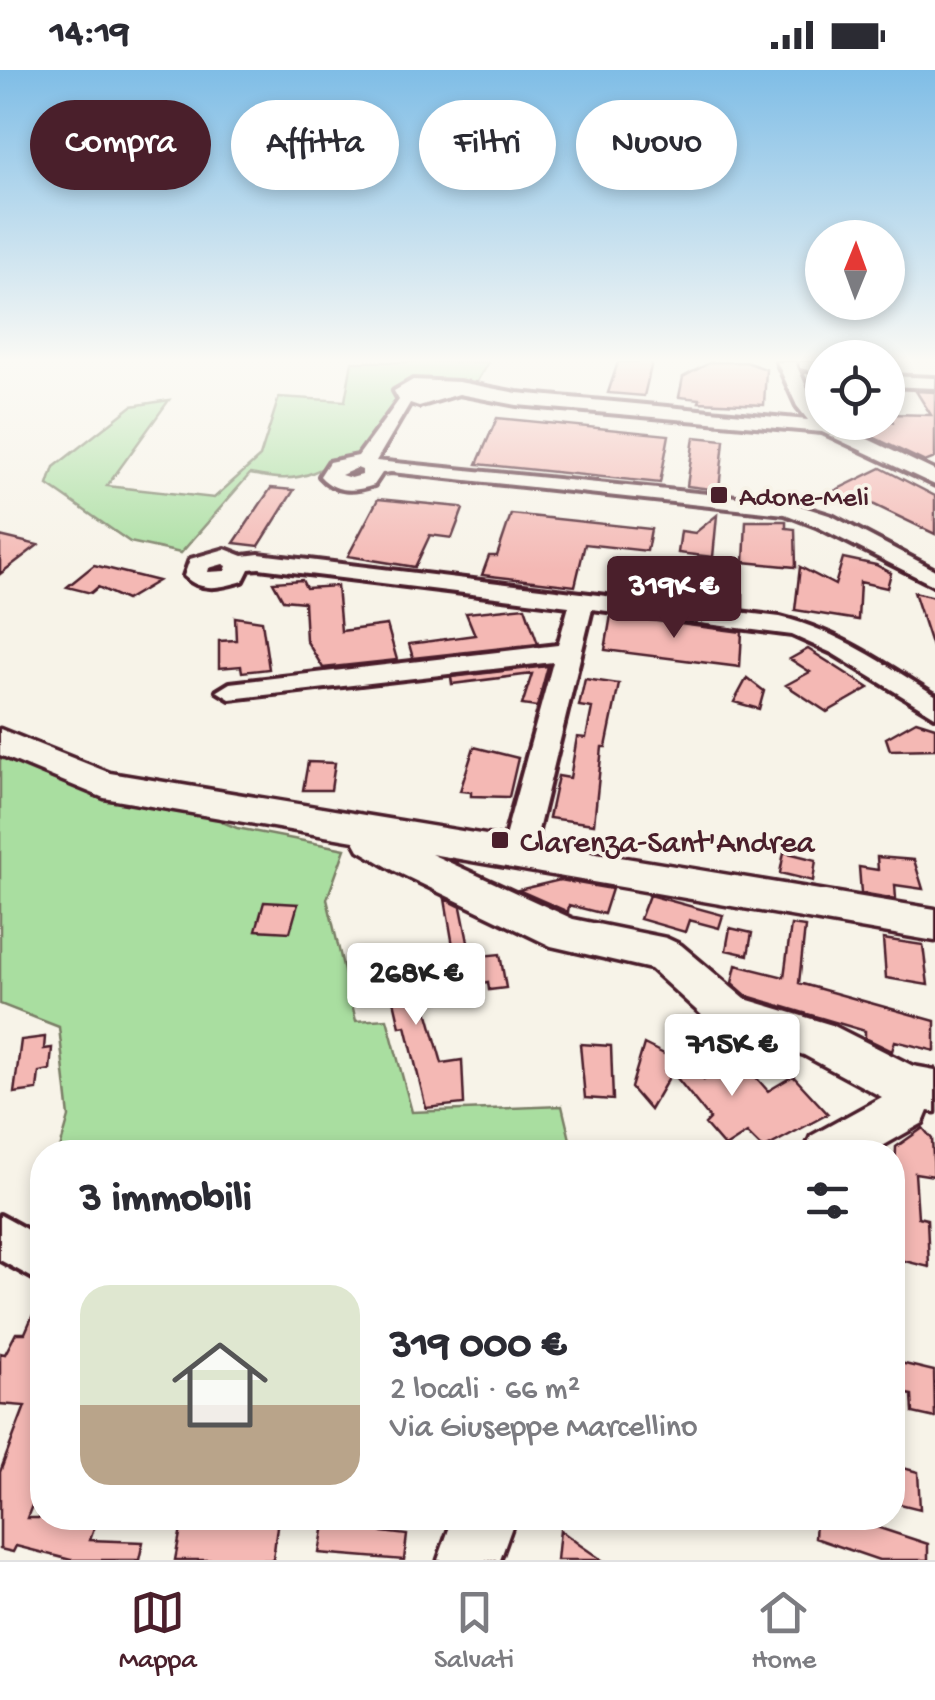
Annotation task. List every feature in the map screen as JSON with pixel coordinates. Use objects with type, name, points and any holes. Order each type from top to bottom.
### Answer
[{"type":"main road","points":[[0,741],[104,784],[349,828],[436,855],[566,934],[651,950],[666,957],[731,1014],[816,1039],[920,1088],[906,1108],[849,1140]]},
{"type":"main road","points":[[436,855],[516,855],[935,925]]},
{"type":"main road","points":[[469,1560],[480,1530]]},
{"type":"street","points":[[387,432],[368,465],[800,512],[935,579]]},
{"type":"street","points":[[855,440],[929,471]]},
{"type":"street","points":[[240,564],[259,561],[805,630],[935,707]]},
{"type":"street","points":[[516,855],[582,601]]},
{"type":"street","points":[[230,691],[569,652]]},
{"type":"street","points":[[0,1236],[30,1255]]},
{"type":"green space","points":[[99,432],[146,432],[107,486],[214,498],[260,457],[268,432],[376,432],[359,458],[340,460],[298,477],[250,474],[181,553],[130,542],[48,485],[54,467]]},
{"type":"green space","points":[[0,751],[215,813],[222,822],[237,828],[345,849],[327,899],[356,1021],[387,1019],[412,1112],[562,1106],[570,1140],[62,1140],[69,1117],[59,1027],[0,1004]]},
{"type":"building","points":[[491,432],[669,435],[660,483],[477,464]]},
{"type":"building","points":[[905,432],[935,432],[935,458],[925,462],[879,440],[905,440]]},
{"type":"building","points":[[694,437],[724,440],[719,490],[687,486]]},
{"type":"building","points":[[881,468],[935,496],[935,534],[860,498],[854,501],[834,491]]},
{"type":"building","points":[[271,488],[294,490],[259,546],[234,543]]},
{"type":"building","points":[[378,499],[463,509],[452,538],[430,535],[415,567],[348,556]]},
{"type":"building","points":[[511,514],[651,529],[647,551],[585,544],[575,586],[482,575],[489,556],[497,556]]},
{"type":"building","points":[[717,515],[713,557],[678,553],[681,531],[695,533]]},
{"type":"building","points":[[746,521],[786,521],[786,528],[795,529],[796,567],[744,562]]},
{"type":"building","points":[[0,536],[38,545],[0,574]]},
{"type":"building","points":[[843,558],[876,565],[891,573],[887,588],[860,582],[858,620],[795,610],[800,567],[835,585]]},
{"type":"building","points":[[94,565],[158,581],[126,600],[98,587],[91,593],[67,587]]},
{"type":"building","points":[[641,566],[672,569],[669,586],[706,590],[708,573],[739,577],[736,593],[743,594],[743,609],[615,593],[619,579],[638,581]]},
{"type":"building","points":[[302,580],[306,588],[337,586],[341,631],[387,625],[397,660],[323,668],[306,640],[304,602],[283,600],[273,582]]},
{"type":"building","points":[[914,592],[935,597],[935,646],[932,647]]},
{"type":"building","points":[[525,607],[538,644],[413,658],[409,644],[475,635],[466,613]]},
{"type":"building","points":[[611,615],[742,632],[740,667],[605,650]]},
{"type":"building","points":[[235,617],[262,621],[269,669],[242,672],[241,666],[219,668],[219,641],[236,640]]},
{"type":"building","points":[[808,649],[869,688],[827,712],[786,685],[810,672],[790,659]]},
{"type":"building","points":[[548,666],[537,707],[522,705],[532,674],[452,684],[451,677]]},
{"type":"building","points":[[747,678],[764,691],[759,709],[734,702]]},
{"type":"building","points":[[585,679],[619,684],[606,747],[602,747],[594,824],[549,818],[558,776],[570,778],[577,737],[586,738],[592,708],[579,706]]},
{"type":"building","points":[[916,721],[935,727],[935,749],[890,750],[886,738]]},
{"type":"building","points":[[474,747],[518,758],[509,797],[471,796],[471,792],[460,791]]},
{"type":"building","points":[[308,762],[335,763],[331,790],[303,790]]},
{"type":"building","points":[[784,852],[816,860],[813,881],[780,873]]},
{"type":"building","points":[[877,857],[914,860],[923,889],[895,885],[896,899],[861,893],[859,867],[878,870]]},
{"type":"building","points":[[560,880],[612,889],[604,914],[569,905],[568,912],[518,890]]},
{"type":"building","points":[[649,895],[723,915],[719,928],[689,920],[685,932],[640,919]]},
{"type":"building","points":[[445,899],[461,907],[471,957],[500,954],[506,988],[489,990],[488,982],[468,985],[463,968],[457,969]]},
{"type":"building","points":[[264,902],[298,904],[290,932],[256,930]]},
{"type":"building","points":[[791,925],[805,927],[799,983],[935,1021],[935,1051],[895,1041],[892,1051],[865,1038],[865,1031],[747,996],[732,983],[736,965],[784,977]]},
{"type":"building","points":[[730,928],[752,933],[748,955],[726,950]]},
{"type":"building","points":[[883,939],[923,945],[928,985],[886,978]]},
{"type":"building","points":[[383,949],[386,963],[412,958],[442,1063],[462,1060],[464,1104],[426,1108],[406,1026],[400,1027],[389,979],[359,984],[358,953]]},
{"type":"building","points":[[45,1037],[44,1049],[52,1048],[50,1070],[39,1072],[37,1090],[14,1093],[21,1040]]},
{"type":"building","points":[[580,1044],[611,1046],[613,1100],[585,1098]]},
{"type":"building","points":[[644,1044],[700,1072],[704,1080],[739,1058],[768,1091],[793,1076],[828,1114],[780,1140],[754,1140],[747,1133],[736,1140],[719,1140],[705,1124],[710,1119],[672,1072],[650,1110],[631,1088]]},
{"type":"building","points":[[923,1128],[932,1139],[934,1176],[915,1173],[918,1217],[927,1219],[929,1267],[905,1261],[905,1141]]},
{"type":"building","points":[[30,1322],[27,1518],[30,1530],[94,1530],[90,1540],[143,1542],[139,1560],[71,1560],[16,1546],[13,1552],[0,1549],[0,1472],[25,1406],[0,1404],[0,1353],[5,1354],[16,1333],[25,1333]]},
{"type":"building","points":[[905,1364],[934,1371],[935,1418],[913,1413],[912,1395],[905,1394]]},
{"type":"building","points":[[905,1468],[918,1472],[920,1509],[905,1505]]},
{"type":"building","points":[[181,1530],[277,1530],[273,1560],[175,1560]]},
{"type":"building","points":[[323,1530],[407,1535],[404,1560],[319,1553]]},
{"type":"building","points":[[560,1530],[580,1545],[602,1560],[557,1560]]},
{"type":"building","points":[[815,1530],[885,1530],[928,1544],[928,1560],[879,1560],[815,1538]]},
{"type":"place","name":"Adone-Meli","points":[[719,495]]},
{"type":"place","name":"Clarenza-Sant'Andrea","points":[[500,840]]}]
